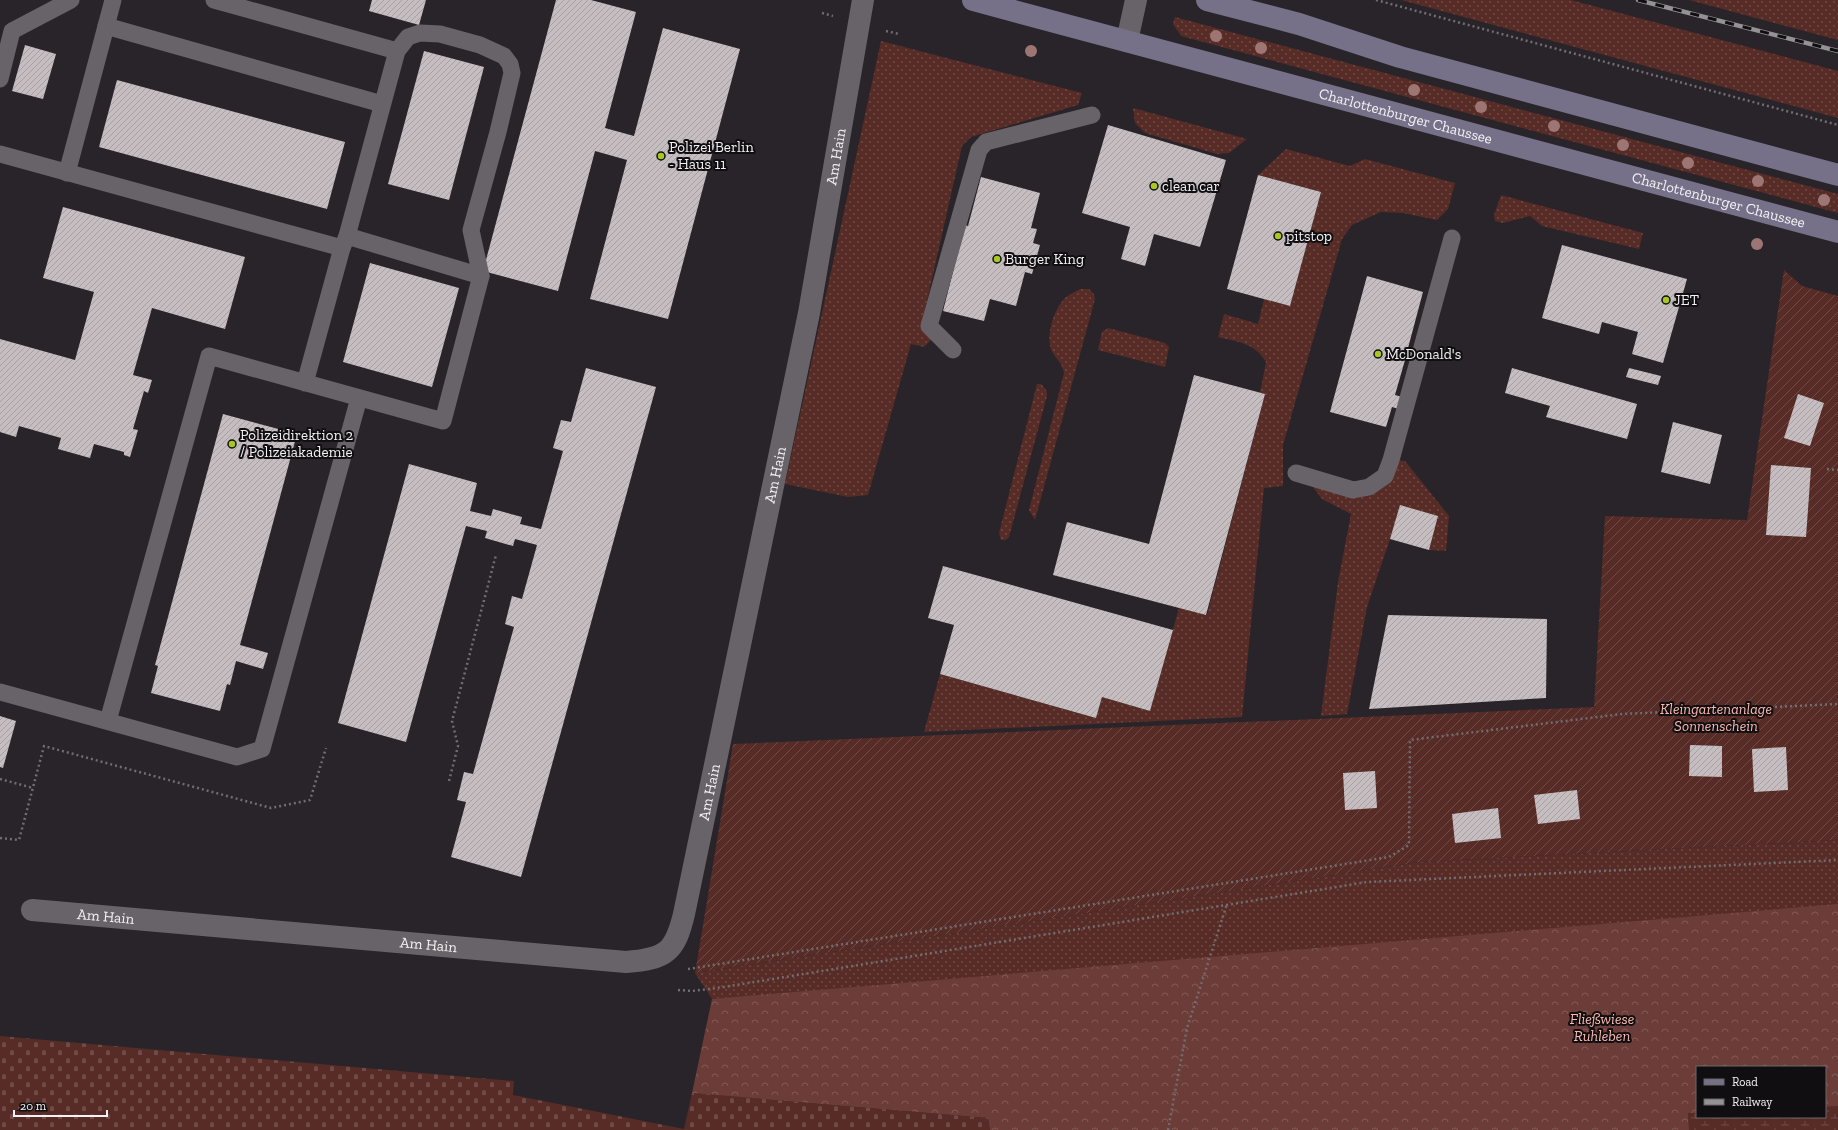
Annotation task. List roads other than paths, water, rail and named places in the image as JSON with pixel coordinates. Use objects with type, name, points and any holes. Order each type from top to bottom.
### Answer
[{"type":"main road","name":"Charlottenburger Chaussee","points":[[973,0],[1838,232]]},
{"type":"main road","points":[[1207,0],[1299,24],[1400,57],[1838,175]]},
{"type":"street","name":"Am Hain","points":[[32,910],[626,962],[646,961],[662,955],[671,948],[679,935],[684,914],[810,313],[863,0]]},
{"type":"street","points":[[1127,41],[1136,0]]},
{"type":"lane","points":[[0,79],[12,31],[71,0]]},
{"type":"lane","points":[[67,173],[113,0]]},
{"type":"lane","points":[[214,0],[397,51]]},
{"type":"lane","points":[[106,26],[382,104]]},
{"type":"lane","points":[[108,721],[209,356],[305,383],[359,398],[443,421],[481,276],[471,230],[498,132],[512,73],[510,64],[504,56],[480,45],[440,34],[420,33],[408,37],[397,51],[305,383]]},
{"type":"lane","points":[[953,350],[929,326],[979,150],[986,142],[1092,114]]},
{"type":"lane","points":[[0,154],[67,173],[481,276]]},
{"type":"lane","points":[[1296,473],[1353,490],[1370,487],[1385,476],[1391,460],[1452,238]]},
{"type":"lane","points":[[0,692],[236,757],[262,749],[359,398]]},
{"type":"railway","points":[[1638,0],[1838,51]]},
{"type":"place","name":"Polizei Berlin - Haus 11","points":[[661,156]]},
{"type":"place","name":"clean car","points":[[1154,186]]},
{"type":"place","name":"pitstop","points":[[1278,236]]},
{"type":"place","name":"Burger King","points":[[997,259]]},
{"type":"place","name":"JET","points":[[1666,300]]},
{"type":"place","name":"McDonald's","points":[[1378,354]]},
{"type":"place","name":"Polizeidirektion 2 / Polizeiakademie","points":[[232,444]]},
{"type":"park label","name":"Kleingartenanlage Sonnenschein","points":[[1716,718]]},
{"type":"park label","name":"Fließwiese Ruhleben","points":[[1602,1028]]}]
